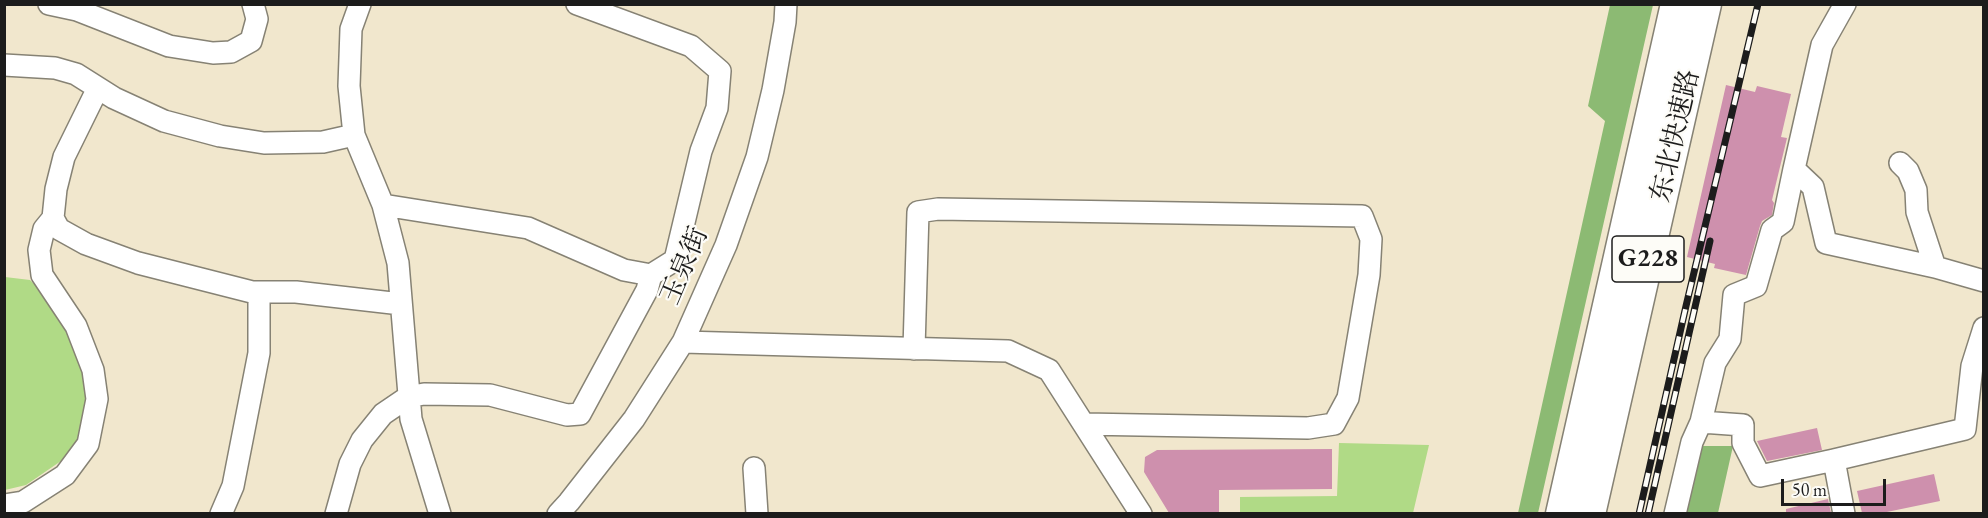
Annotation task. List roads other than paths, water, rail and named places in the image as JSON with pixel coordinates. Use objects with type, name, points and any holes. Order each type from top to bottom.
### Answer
[{"type":"highway","name":"东北快速路","points":[[1561,513],[1676,4]]},
{"type":"highway","name":"东北快速路","points":[[1590,513],[1706,4]]},
{"type":"street","points":[[49,4],[77,10],[169,46],[213,53],[231,52],[251,40],[257,19],[253,4]]},
{"type":"street","points":[[360,4],[351,29],[349,86],[354,135],[383,205],[398,263],[411,419],[440,513]]},
{"type":"street","points":[[383,205],[528,228],[624,270],[651,275],[675,260],[701,151],[717,108],[720,70],[691,46],[577,4]]},
{"type":"street","name":"玉泉街","points":[[558,513],[634,419],[683,342],[726,245],[757,157],[773,90],[786,4]]},
{"type":"street","points":[[1675,513],[1692,442],[1701,422],[1715,363],[1730,339],[1734,295],[1756,286],[1772,230],[1783,222],[1822,45],[1845,4]]},
{"type":"street","points":[[4,65],[54,68],[76,74],[114,98],[164,121],[220,136],[264,143],[323,142],[354,135]]},
{"type":"street","points":[[4,505],[23,502],[65,475],[88,444],[97,399],[93,370],[76,326],[42,275],[39,250],[44,229],[53,218],[56,189],[64,157],[98,88]]},
{"type":"street","points":[[1899,163],[1908,171],[1916,189],[1917,213],[1935,267]]},
{"type":"street","points":[[1794,169],[1813,187],[1826,243],[1935,267],[1983,281]]},
{"type":"street","points":[[914,349],[918,212],[938,209],[1362,216],[1371,239],[1369,275],[1348,398],[1334,424],[1308,428],[1084,424]]},
{"type":"street","points":[[53,218],[59,229],[87,244],[138,263],[259,292],[296,292],[401,304]]},
{"type":"street","points":[[336,513],[350,464],[362,440],[383,414],[408,397],[424,394],[490,395],[567,415],[580,414],[647,290],[651,275]]},
{"type":"street","points":[[221,513],[233,486],[259,353],[259,292]]},
{"type":"street","points":[[1701,422],[1743,425],[1743,443],[1760,476],[1974,427],[1972,366],[1983,328]]},
{"type":"street","points":[[683,342],[1008,351],[1049,370],[1141,513]]},
{"type":"street","points":[[1834,460],[1844,513]]},
{"type":"street","points":[[754,468],[757,513]]},
{"type":"railway","points":[[1639,514],[1758,4]]},
{"type":"railway","points":[[1648,514],[1710,241]]}]
